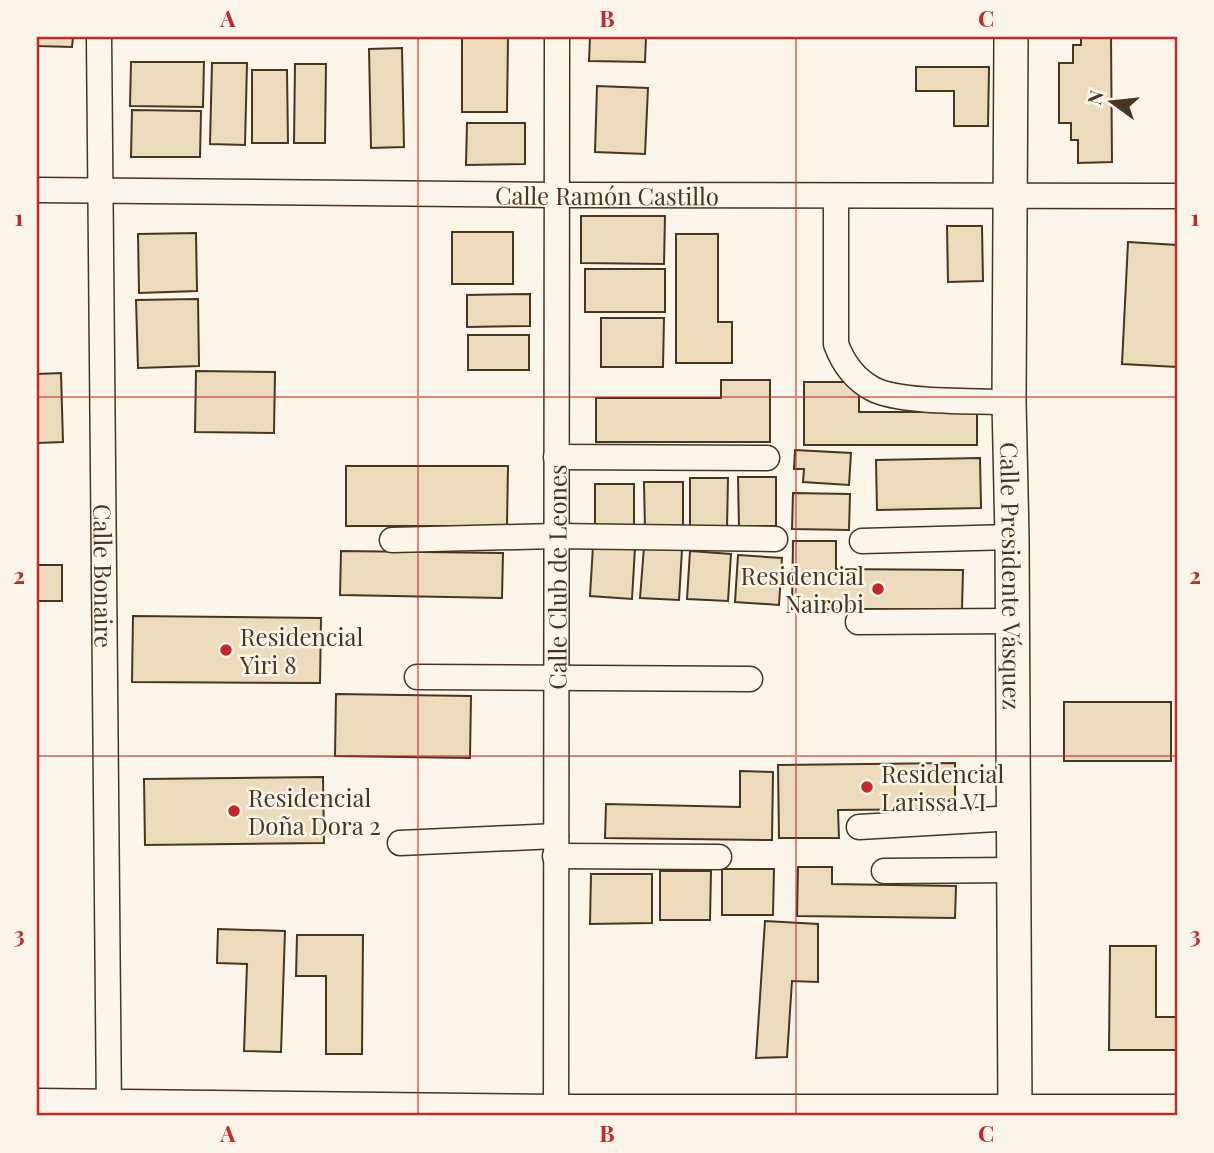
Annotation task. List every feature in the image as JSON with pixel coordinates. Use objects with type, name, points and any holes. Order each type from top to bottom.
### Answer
[{"type":"street","name":"Calle Bonaire","points":[[99,37],[109,1108]]},
{"type":"street","name":"Calle Club de Leones","points":[[556,1112],[557,37]]},
{"type":"street","name":"Calle Presidente Vásquez","points":[[1011,37],[1009,402],[1015,1112]]},
{"type":"street","name":"Calle Ramón Castillo","points":[[37,190],[555,195],[1177,196]]},
{"type":"street","points":[[836,196],[836,344],[842,361],[855,377],[874,390],[894,396],[1009,402]]},
{"type":"street","points":[[556,457],[767,458]]},
{"type":"street","points":[[392,540],[555,536],[775,539]]},
{"type":"street","points":[[862,541],[1012,537]]},
{"type":"street","points":[[858,622],[1012,621]]},
{"type":"street","points":[[417,677],[750,679]]},
{"type":"street","points":[[859,827],[1014,818]]},
{"type":"street","points":[[400,843],[556,846],[719,857]]},
{"type":"street","points":[[884,871],[1014,870]]},
{"type":"street","points":[[37,1101],[109,1108],[556,1112],[1015,1112],[1177,1107]]},
{"type":"building","points":[[37,37],[73,37],[72,47],[37,46]]},
{"type":"building","points":[[462,37],[508,37],[507,112],[462,112]]},
{"type":"building","points":[[590,37],[646,37],[645,62],[589,61]]},
{"type":"building","points":[[1081,37],[1111,37],[1112,162],[1078,163],[1078,140],[1071,140],[1071,123],[1059,123],[1059,63],[1073,63],[1073,45],[1081,45]]},
{"type":"building","points":[[402,48],[404,147],[371,148],[369,49]]},
{"type":"building","points":[[131,62],[204,62],[203,107],[130,106]]},
{"type":"building","points":[[212,63],[247,63],[245,145],[210,144]]},
{"type":"building","points":[[295,64],[326,64],[325,143],[294,143]]},
{"type":"building","points":[[916,67],[989,67],[988,126],[954,126],[954,91],[916,91]]},
{"type":"building","points":[[252,70],[287,70],[288,143],[252,143]]},
{"type":"building","points":[[597,86],[648,88],[645,154],[595,152]]},
{"type":"building","points":[[132,110],[201,111],[200,157],[131,157]]},
{"type":"building","points":[[467,123],[525,123],[525,164],[466,165]]},
{"type":"building","points":[[581,216],[665,216],[664,264],[581,263]]},
{"type":"building","points":[[947,226],[982,226],[983,281],[948,282]]},
{"type":"building","points":[[452,232],[513,232],[513,284],[452,284]]},
{"type":"building","points":[[196,233],[197,291],[139,293],[138,234]]},
{"type":"building","points":[[676,234],[718,234],[718,322],[732,322],[732,363],[676,363]]},
{"type":"building","points":[[1128,242],[1177,245],[1177,367],[1122,364]]},
{"type":"building","points":[[585,269],[665,269],[665,312],[585,312]]},
{"type":"building","points":[[530,294],[530,326],[467,327],[467,295]]},
{"type":"building","points":[[198,299],[199,366],[138,368],[136,300]]},
{"type":"building","points":[[601,318],[664,318],[663,367],[601,367]]},
{"type":"building","points":[[468,335],[529,335],[529,370],[468,370]]},
{"type":"building","points":[[196,371],[275,372],[274,433],[195,432]]},
{"type":"building","points":[[61,373],[63,442],[37,443],[37,374]]},
{"type":"building","points":[[721,380],[770,380],[770,442],[596,442],[596,398],[721,398]]},
{"type":"building","points":[[804,382],[859,382],[859,412],[977,412],[977,445],[804,445]]},
{"type":"building","points":[[795,450],[851,453],[849,485],[803,482],[804,469],[794,469]]},
{"type":"building","points":[[980,458],[981,508],[877,510],[876,460]]},
{"type":"building","points":[[346,466],[508,466],[507,526],[346,526]]},
{"type":"building","points":[[738,477],[776,477],[776,526],[739,526]]},
{"type":"building","points":[[690,478],[728,478],[727,528],[690,529]]},
{"type":"building","points":[[644,482],[683,482],[683,530],[645,530]]},
{"type":"building","points":[[595,484],[634,484],[634,525],[595,525]]},
{"type":"building","points":[[793,493],[850,494],[849,530],[792,529]]},
{"type":"building","name":"Residencial Nairobi","points":[[793,541],[836,541],[836,569],[963,570],[962,609],[792,609]]},
{"type":"building","points":[[593,546],[635,548],[632,599],[590,596]]},
{"type":"building","points":[[644,547],[682,550],[679,600],[640,598]]},
{"type":"building","points":[[341,551],[503,553],[502,598],[340,595]]},
{"type":"building","points":[[690,551],[731,554],[728,601],[687,599]]},
{"type":"building","points":[[738,555],[782,558],[779,605],[735,602]]},
{"type":"building","points":[[37,565],[62,565],[62,601],[37,601]]},
{"type":"building","name":"Residencial Yiri 8","points":[[133,616],[321,618],[320,683],[132,682]]},
{"type":"building","points":[[336,694],[471,696],[470,758],[335,756]]},
{"type":"building","points":[[1064,702],[1171,702],[1171,761],[1064,761]]},
{"type":"building","name":"Residencial Larissa VI","points":[[955,763],[955,809],[838,810],[839,838],[779,838],[778,765]]},
{"type":"building","points":[[740,771],[773,772],[772,840],[605,838],[606,804],[740,807]]},
{"type":"building","name":"Residencial Doña Dora 2","points":[[323,777],[324,843],[145,845],[144,779]]},
{"type":"building","points":[[798,867],[832,867],[832,884],[956,886],[955,918],[797,916]]},
{"type":"building","points":[[722,869],[774,869],[773,915],[722,915]]},
{"type":"building","points":[[660,871],[711,871],[710,920],[660,920]]},
{"type":"building","points":[[591,874],[652,874],[652,923],[590,924]]},
{"type":"building","points":[[765,921],[818,924],[818,982],[792,981],[787,1057],[756,1058]]},
{"type":"building","points":[[218,929],[285,931],[281,1052],[244,1051],[247,964],[217,963]]},
{"type":"building","points":[[297,935],[363,935],[362,1054],[326,1054],[326,976],[296,976]]},
{"type":"building","points":[[1110,946],[1156,946],[1156,1017],[1177,1017],[1177,1050],[1109,1050]]},
{"type":"place","name":"Residencial Nairobi","points":[[878,589]]},
{"type":"place","name":"Residencial Yiri 8","points":[[226,650]]},
{"type":"place","name":"Residencial Larissa VI","points":[[867,787]]},
{"type":"place","name":"Residencial Doña Dora 2","points":[[234,811]]}]
